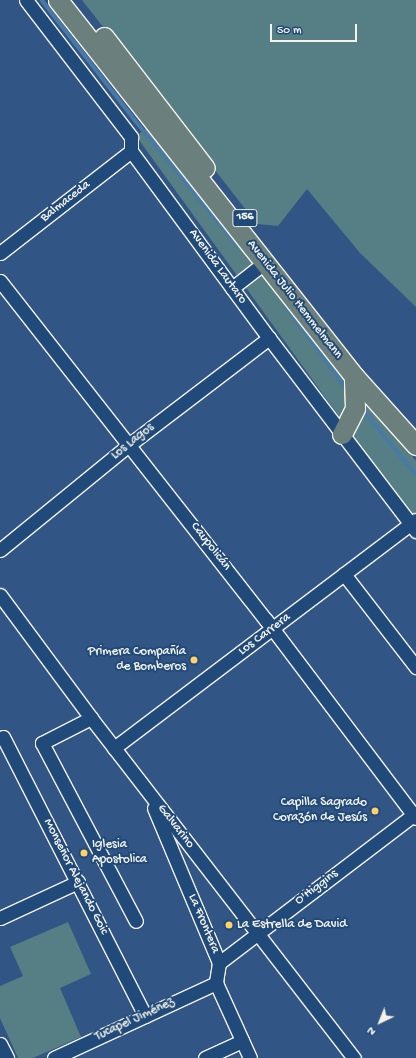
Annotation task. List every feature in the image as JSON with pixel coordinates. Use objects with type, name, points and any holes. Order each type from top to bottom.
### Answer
[{"type":"highway","name":"Avenida Julio Hemmelmann","points":[[58,0],[354,376],[416,445]]},
{"type":"highway","name":"Avenida Julio Hemmelmann","points":[[74,0],[416,436]]},
{"type":"highway","points":[[342,434],[355,408],[354,376]]},
{"type":"street","name":"Avenida Lautaro","points":[[26,0],[131,137],[131,151],[268,338],[414,525]]},
{"type":"street","name":"Balmaceda","points":[[0,253],[131,151]]},
{"type":"street","points":[[232,288],[264,263]]},
{"type":"street","name":"Caupolicán","points":[[0,280],[130,444],[415,815]]},
{"type":"street","name":"Los Lagos","points":[[0,550],[130,444],[268,338]]},
{"type":"street","name":"Los Carrera","points":[[114,748],[344,574],[414,525]]},
{"type":"street","points":[[344,574],[416,667]]},
{"type":"street","name":"Galvarino","points":[[0,595],[91,718],[354,1058]]},
{"type":"street","points":[[91,718],[42,743],[136,921]]},
{"type":"street","name":"Monseñor Alejando Goic","points":[[3,738],[78,882],[145,1016]]},
{"type":"street","name":"La Frontera","points":[[147,791],[219,963],[216,982]]},
{"type":"street","name":"O'Higgins","points":[[219,963],[415,815]]},
{"type":"street","points":[[0,918],[78,882]]},
{"type":"street","points":[[216,982],[250,1058]]},
{"type":"street","name":"Tucapel Jiménez","points":[[54,1058],[216,982]]},
{"type":"street","points":[[205,1058],[242,1041]]},
{"type":"street","points":[[0,1045],[7,1058]]},
{"type":"green space","points":[[82,0],[416,0],[416,307],[360,253],[307,189],[278,226],[257,224]]},
{"type":"green space","points":[[151,125],[416,461],[416,523],[136,136]]},
{"type":"green space","points":[[68,922],[91,974],[60,988],[81,1037],[33,1058],[18,1058],[0,1018],[0,986],[23,976],[10,947]]},
{"type":"waterway","points":[[42,0],[135,120],[238,246]]},
{"type":"waterway","points":[[286,306],[347,389]]},
{"type":"waterway","points":[[363,410],[416,474]]},
{"type":"place","name":"Primera Compañía de Bomberos","points":[[194,660]]},
{"type":"place","name":"Capilla Sagrado Corazón de Jesús","points":[[375,811]]},
{"type":"place","name":"Iglesia Apostolica","points":[[84,853]]},
{"type":"place","name":"La Estrella de David","points":[[229,925]]}]
